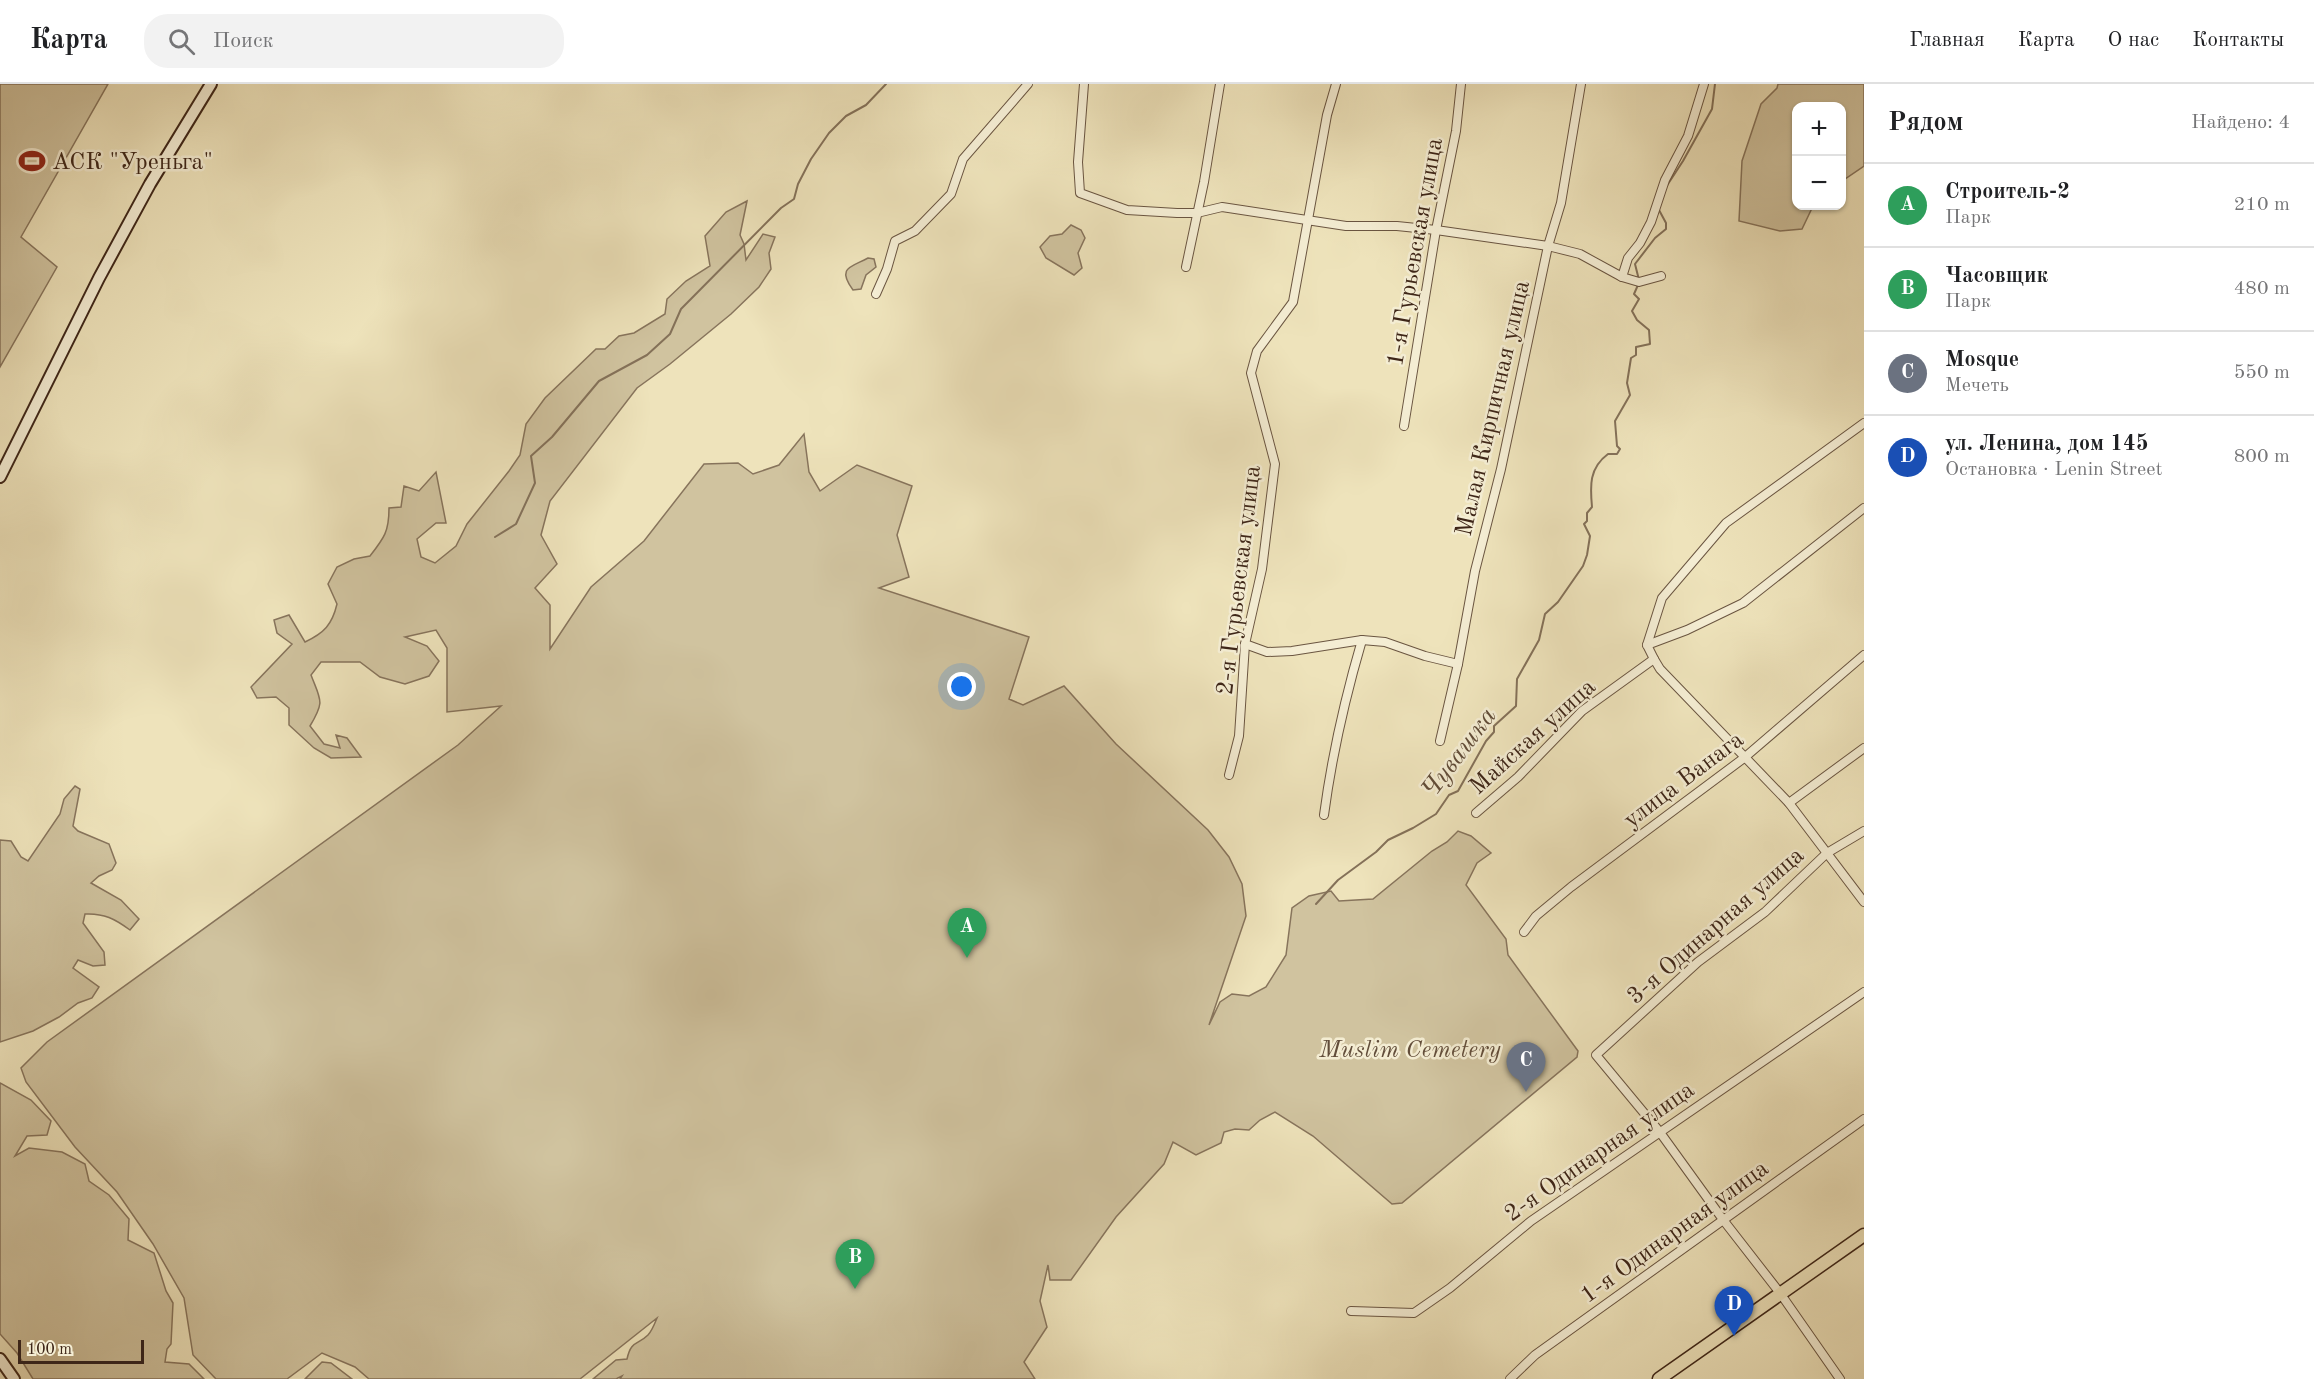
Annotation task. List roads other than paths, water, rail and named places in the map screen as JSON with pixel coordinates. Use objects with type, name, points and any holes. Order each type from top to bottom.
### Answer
[{"type":"main road","points":[[0,477],[99,278],[150,184],[211,84]]},
{"type":"main road","points":[[1659,1379],[1864,1235]]},
{"type":"main road","points":[[0,1359],[14,1379]]},
{"type":"street","points":[[876,294],[887,269],[895,241],[915,231],[951,194],[963,159],[1028,84]]},
{"type":"street","points":[[1084,84],[1084,109],[1078,162],[1080,194],[1127,210],[1197,213],[1222,207],[1346,226],[1397,226],[1436,230],[1548,246],[1580,254],[1622,277],[1639,282],[1661,276]]},
{"type":"street","points":[[1186,267],[1220,84]]},
{"type":"street","name":"2-я Гурьевская улица","points":[[1229,775],[1239,736],[1245,644],[1262,569],[1275,464],[1251,373],[1257,351],[1293,302],[1327,115],[1336,84]]},
{"type":"street","name":"1-я Гурьевская улица","points":[[1404,426],[1436,230],[1456,131],[1461,84]]},
{"type":"street","name":"Малая Кирпичная улица","points":[[1440,741],[1458,664],[1475,571],[1501,469],[1548,246],[1561,203],[1581,84]]},
{"type":"street","points":[[1622,277],[1629,258],[1651,222],[1665,180],[1688,136],[1704,84]]},
{"type":"street","points":[[1864,423],[1726,523],[1662,598],[1647,645],[1660,669],[1744,758],[1790,802],[1864,902]]},
{"type":"street","points":[[1647,645],[1687,630],[1743,603],[1864,508]]},
{"type":"street","points":[[1245,644],[1267,652],[1284,652],[1362,640],[1385,642],[1425,656],[1458,664]]},
{"type":"street","points":[[1324,815],[1343,704],[1362,640]]},
{"type":"street","name":"улица Ванага","points":[[1524,932],[1536,916],[1571,887],[1744,758],[1864,655]]},
{"type":"street","name":"Майская улица","points":[[1476,813],[1518,777],[1582,711],[1654,659]]},
{"type":"street","points":[[1790,802],[1864,748]]},
{"type":"street","name":"3-я Одинарная улица","points":[[1659,1131],[1596,1055],[1698,962],[1765,912],[1827,854],[1864,831]]},
{"type":"street","name":"2-я Одинарная улица","points":[[1351,1311],[1414,1313],[1450,1288],[1530,1221],[1864,992]]},
{"type":"street","name":"1-я Одинарная улица","points":[[1510,1379],[1535,1355],[1864,1119]]},
{"type":"street","points":[[1659,1131],[1780,1293],[1840,1379]]},
{"type":"waterway","points":[[495,537],[516,524],[535,483],[531,456],[552,437],[599,381],[647,355],[670,334],[681,309],[781,208],[794,199],[798,184],[811,159],[829,133],[846,116],[866,105],[886,84]]},
{"type":"waterway","name":"Чувашка","points":[[1666,187],[1712,109],[1715,84]]},
{"type":"waterway","name":"Чувашка","points":[[1639,280],[1635,264],[1655,238],[1666,229],[1666,223],[1659,210]]},
{"type":"waterway","name":"Чувашка","points":[[1316,904],[1338,880],[1376,852],[1388,840],[1436,814],[1449,795],[1458,791],[1486,741],[1494,732],[1494,726],[1516,706],[1517,679],[1539,640],[1545,614],[1558,602],[1583,566],[1587,555],[1590,536],[1584,524],[1587,521],[1587,513],[1592,507],[1591,485],[1594,471],[1602,459],[1608,454],[1617,454],[1620,449],[1617,446],[1615,421],[1630,395],[1627,383],[1631,358],[1636,355],[1636,347],[1650,344],[1649,330],[1637,320],[1632,311],[1639,299],[1634,294],[1638,285]]},
{"type":"place","name":"АСК \"Уреньга\"","points":[[32,161]]},
{"type":"place","name":"Строитель-2","points":[[967,958]]},
{"type":"place","name":"Mosque","points":[[1526,1092]]},
{"type":"place","name":"Часовщик","points":[[855,1289]]},
{"type":"place","name":"ул. Ленина, дом 145","points":[[1734,1336]]},
{"type":"park label","name":"Muslim Cemetery","points":[[1410,1049]]}]
